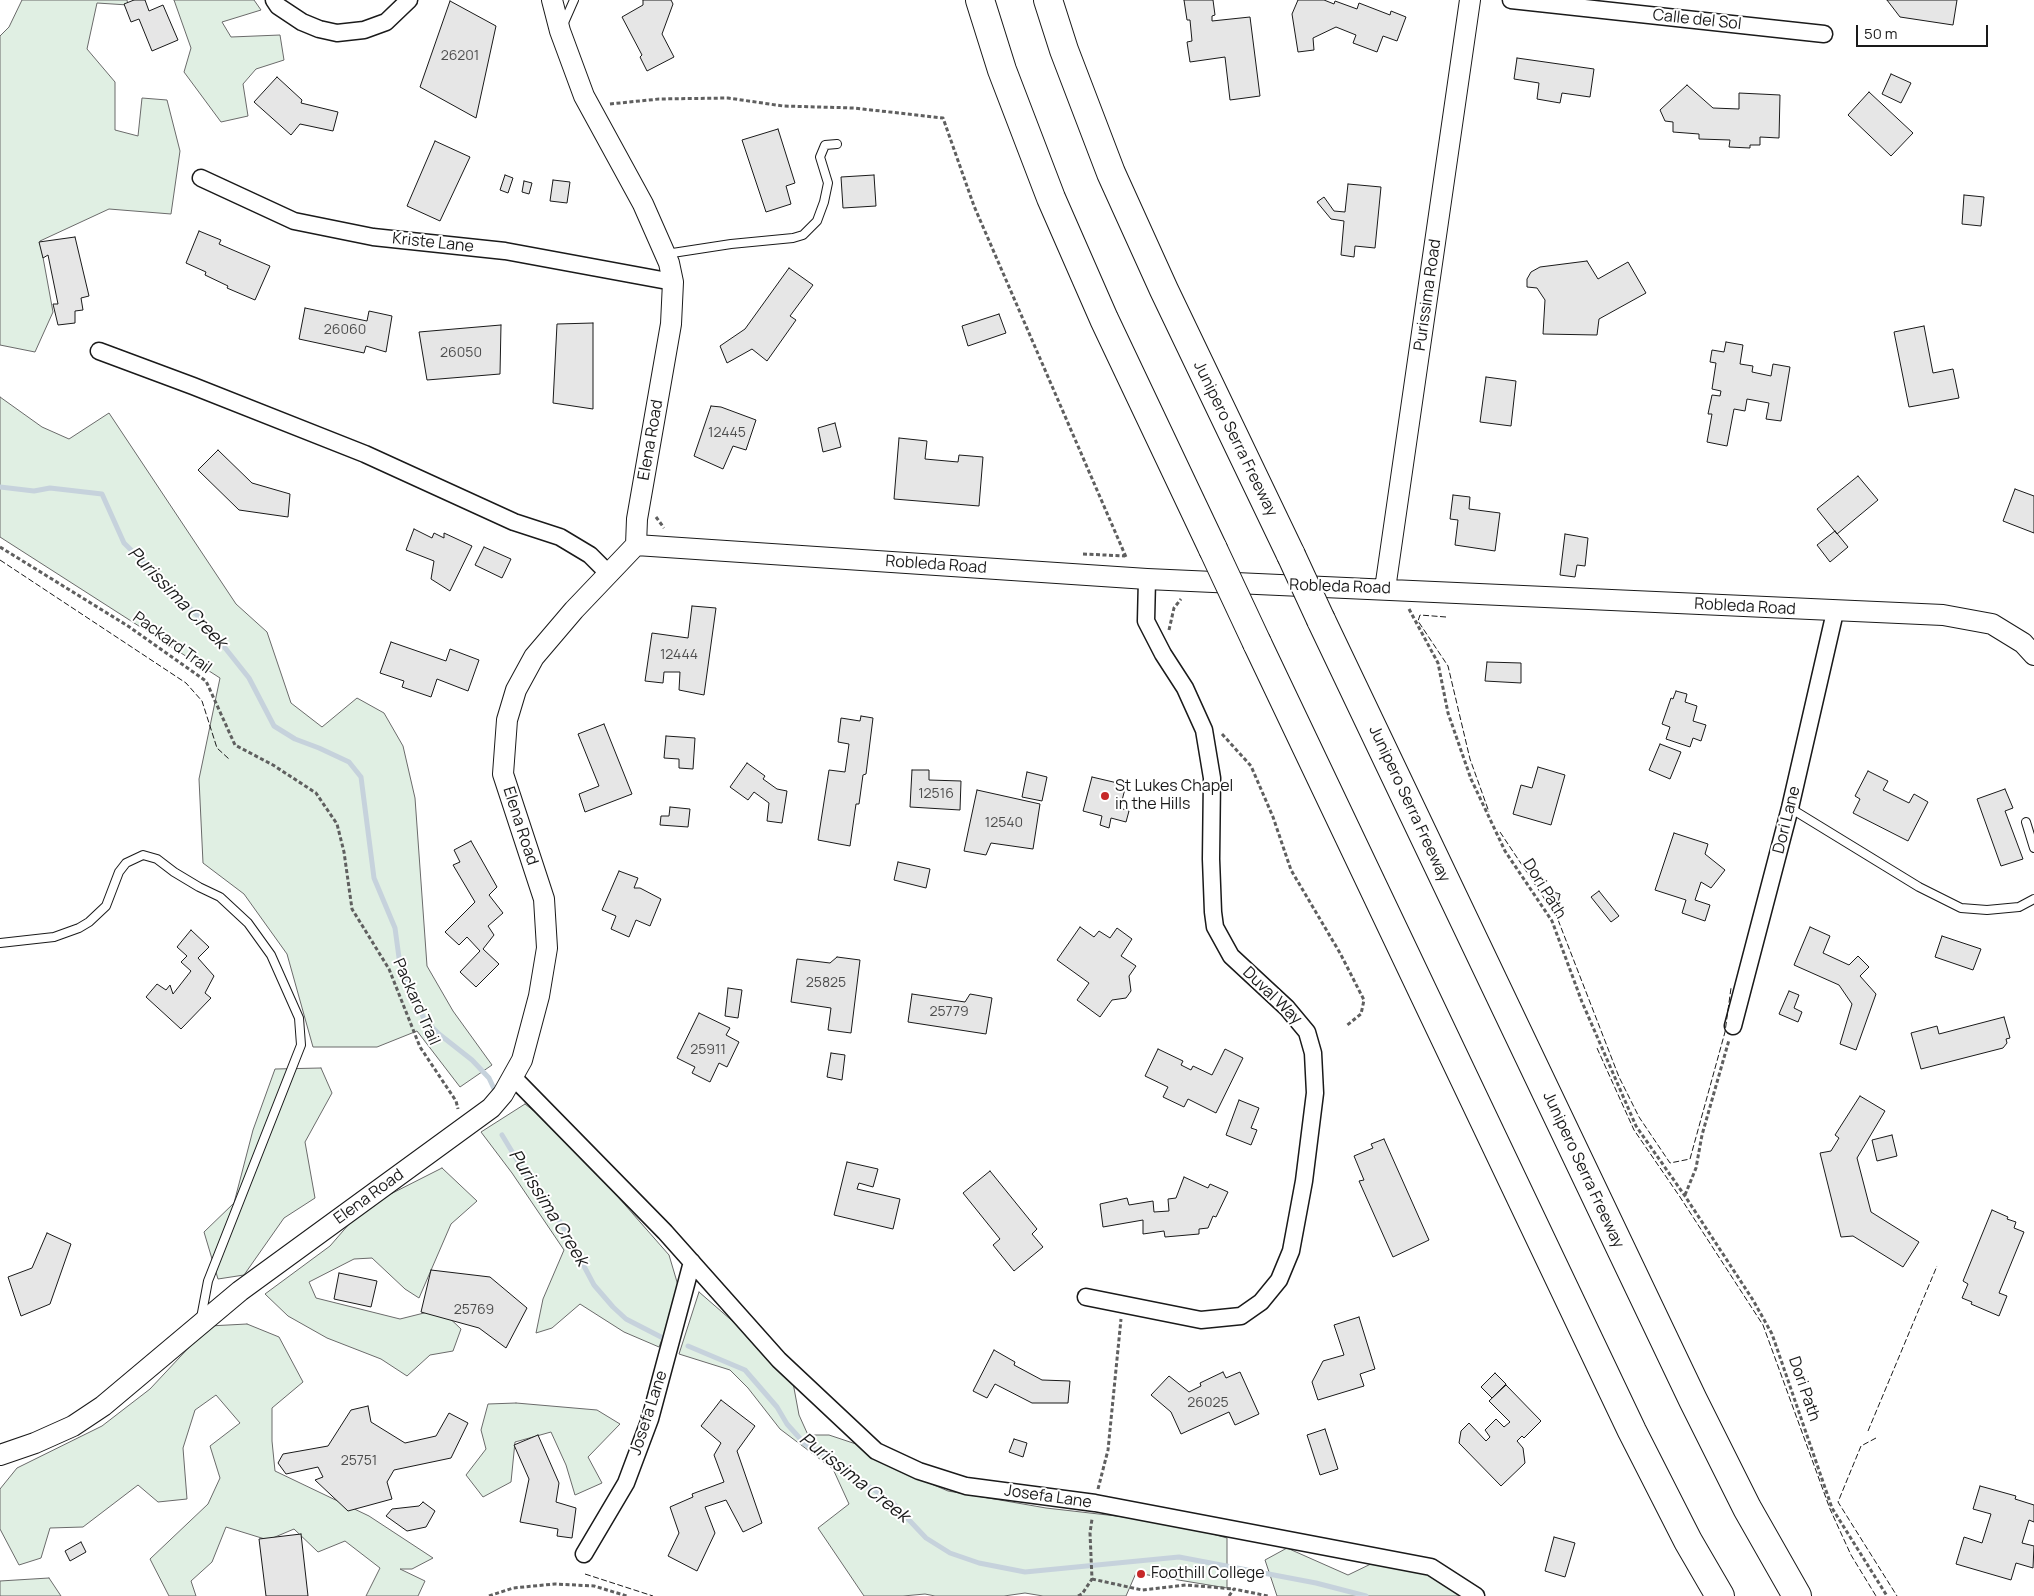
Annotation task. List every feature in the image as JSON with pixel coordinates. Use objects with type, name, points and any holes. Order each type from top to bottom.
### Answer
[{"type":"highway","points":[[980,0],[1002,70],[1051,198],[1104,319],[1628,1422],[1688,1541],[1720,1596]]},
{"type":"highway","name":"Junipero Serra Freeway","points":[[1048,0],[1064,50],[1111,173],[1168,299],[1693,1400],[1747,1508],[1797,1596]]},
{"type":"street","points":[[274,0],[278,6],[302,22],[319,29],[337,33],[364,30],[386,22],[409,0]]},
{"type":"street","name":"Elena Road","points":[[0,1455],[35,1443],[74,1426],[103,1406],[240,1291],[491,1108],[503,1094],[522,1060],[540,996],[547,948],[544,899],[503,774],[507,720],[516,690],[534,657],[574,610],[636,545],[636,524],[671,324],[672,282],[666,254],[643,204],[584,96],[560,31],[552,0]]},
{"type":"street","name":"Purissima Road","points":[[1392,589],[1470,0]]},
{"type":"street","name":"Calle del Sol","points":[[1511,0],[1824,34]]},
{"type":"street","name":"Kriste Lane","points":[[200,178],[294,221],[373,237],[505,251],[672,282]]},
{"type":"street","points":[[98,351],[193,386],[365,454],[514,522],[560,537],[590,555],[610,574]]},
{"type":"street","name":"Robleda Road","points":[[636,545],[1141,579],[1392,589],[1835,612],[1943,615],[1992,624],[2023,643],[2034,655]]},
{"type":"street","name":"Duval Way","points":[[1086,1298],[1201,1320],[1241,1316],[1261,1302],[1279,1280],[1291,1251],[1304,1181],[1315,1093],[1314,1053],[1307,1032],[1286,1008],[1231,956],[1215,927],[1211,859],[1212,778],[1204,730],[1185,688],[1163,654],[1146,621],[1141,579]]},
{"type":"street","name":"Dori Lane","points":[[1733,1026],[1790,808],[1835,612]]},
{"type":"street","name":"Josefa Lane","points":[[513,1077],[660,1227],[779,1360],[876,1451],[919,1471],[966,1486],[1095,1503],[1431,1567],[1476,1596]]},
{"type":"street","name":"Josefa Lane","points":[[584,1554],[626,1483],[650,1419],[692,1262]]},
{"type":"lane","points":[[560,31],[574,0]]},
{"type":"lane","points":[[666,254],[731,244],[793,238],[803,235],[817,221],[824,202],[828,183],[820,157],[825,145],[837,144]]},
{"type":"lane","points":[[1790,808],[1919,887],[1961,908],[1987,910],[2011,908],[2034,899]]},
{"type":"lane","points":[[2026,822],[2034,848]]},
{"type":"lane","points":[[0,943],[54,936],[79,928],[89,922],[106,906],[119,872],[126,863],[143,855],[157,859],[182,877],[220,896],[248,923],[271,955],[299,1018],[301,1045],[208,1281],[200,1325]]},
{"type":"path","points":[[591,107],[629,100],[728,98],[783,106],[854,108],[943,118],[974,206],[1125,556],[1141,579]]},
{"type":"path","points":[[653,513],[664,528],[671,530]]},
{"type":"path","name":"Packard Trail","points":[[0,547],[128,626],[206,681],[235,745],[273,765],[316,793],[337,824],[344,852],[352,909],[389,969],[420,1047],[456,1101],[463,1129]]},
{"type":"path","points":[[1076,554],[1125,556]]},
{"type":"path","name":"Dori Path","points":[[1392,589],[1438,663],[1448,713],[1471,780],[1505,851],[1552,921],[1582,1002],[1636,1126],[1685,1196],[1772,1334],[1832,1508],[1887,1596]]},
{"type":"path","points":[[1168,634],[1174,608],[1182,598],[1188,595]]},
{"type":"path","points":[[1219,727],[1221,734],[1251,766],[1291,870],[1340,954],[1364,1000],[1361,1014],[1346,1026]]},
{"type":"path","points":[[1685,1196],[1696,1168],[1702,1135],[1733,1026]]},
{"type":"path","points":[[1078,1596],[1082,1594],[1092,1579],[1090,1533],[1108,1450],[1122,1306]]},
{"type":"path","points":[[1092,1579],[1142,1590],[1186,1586],[1234,1590],[1268,1596]]},
{"type":"path","points":[[489,1596],[513,1588],[555,1584],[594,1586],[627,1596]]},
{"type":"path","points":[[1228,1596],[1234,1590]]},
{"type":"green space","points":[[22,0],[127,0],[128,5],[97,3],[87,49],[115,82],[115,130],[138,136],[142,98],[167,100],[180,151],[171,214],[109,209],[40,241],[53,312],[35,352],[0,345],[0,36],[9,27]]},
{"type":"green space","points":[[174,0],[254,0],[261,10],[222,22],[231,37],[280,35],[284,60],[256,69],[243,84],[248,116],[221,122],[184,72],[191,48]]},
{"type":"green space","points":[[0,397],[42,427],[69,439],[109,413],[236,604],[267,632],[291,703],[322,727],[357,698],[384,713],[403,746],[415,798],[427,966],[453,1011],[492,1065],[460,1087],[417,1031],[377,1047],[313,1047],[287,954],[244,894],[203,863],[199,779],[220,678],[0,537]]},
{"type":"green space","points":[[321,1068],[332,1093],[305,1142],[315,1198],[284,1218],[244,1275],[218,1279],[204,1232],[234,1203],[253,1130],[275,1069]]},
{"type":"green space","points":[[525,1104],[561,1132],[669,1255],[680,1292],[659,1347],[624,1332],[580,1304],[552,1328],[536,1333],[543,1299],[564,1250],[512,1173],[481,1132]]},
{"type":"green space","points":[[442,1168],[477,1201],[451,1224],[419,1298],[405,1289],[372,1258],[354,1259],[309,1282],[316,1298],[400,1319],[440,1309],[461,1329],[453,1351],[430,1355],[407,1376],[381,1359],[327,1338],[288,1316],[265,1294],[330,1246],[363,1208]]},
{"type":"green space","points":[[699,1292],[791,1372],[799,1415],[808,1435],[829,1435],[856,1444],[896,1469],[948,1491],[1046,1508],[1169,1522],[1227,1538],[1227,1588],[1136,1573],[1126,1596],[1043,1596],[1025,1593],[1004,1596],[935,1596],[925,1594],[864,1596],[818,1528],[849,1504],[833,1469],[780,1429],[748,1388],[730,1370],[679,1354]]},
{"type":"green space","points":[[247,1324],[279,1337],[303,1382],[272,1408],[272,1441],[275,1471],[369,1516],[433,1558],[412,1569],[400,1569],[425,1581],[418,1596],[366,1596],[380,1568],[345,1541],[318,1552],[294,1529],[268,1540],[226,1527],[212,1562],[191,1581],[196,1596],[169,1596],[150,1559],[208,1504],[220,1478],[210,1446],[240,1423],[216,1395],[195,1410],[183,1448],[187,1499],[158,1502],[138,1485],[83,1527],[50,1528],[41,1558],[19,1565],[0,1529],[0,1489],[17,1468],[102,1426],[150,1389],[209,1326]]},
{"type":"green space","points":[[516,1403],[597,1410],[620,1424],[588,1457],[602,1483],[575,1495],[566,1465],[551,1432],[515,1442],[511,1482],[483,1497],[466,1475],[486,1449],[481,1430],[488,1404]]},
{"type":"green space","points":[[1287,1548],[1348,1575],[1377,1561],[1427,1574],[1466,1596],[1277,1596],[1265,1560]]},
{"type":"green space","points":[[49,1578],[61,1596],[0,1596],[0,1581]]},
{"type":"building","points":[[134,0],[145,0],[149,11],[163,5],[178,40],[152,51],[139,19],[131,22],[124,4]]},
{"type":"building","points":[[643,0],[671,0],[673,4],[662,34],[674,57],[647,71],[640,57],[642,55],[622,17],[643,5]]},
{"type":"building","points":[[1184,0],[1213,0],[1215,15],[1212,16],[1212,21],[1250,17],[1260,96],[1230,100],[1225,57],[1190,62],[1187,42],[1192,41],[1190,20],[1187,20]]},
{"type":"building","points":[[1298,0],[1324,0],[1334,4],[1335,1],[1357,9],[1359,3],[1390,15],[1391,11],[1406,17],[1397,41],[1383,36],[1377,52],[1353,43],[1356,35],[1336,27],[1313,38],[1314,50],[1298,52],[1292,14]]},
{"type":"building","points":[[1887,0],[1957,0],[1953,25],[1900,17]]},
{"type":"building","points":[[450,1],[496,26],[476,118],[420,87]]},
{"type":"building","points":[[1517,58],[1594,69],[1590,97],[1562,93],[1560,103],[1537,99],[1539,83],[1514,79]]},
{"type":"building","points":[[1891,74],[1911,83],[1901,103],[1882,94]]},
{"type":"building","points":[[277,77],[302,100],[301,103],[338,112],[333,131],[300,124],[291,135],[254,102]]},
{"type":"building","points":[[1687,85],[1713,108],[1739,109],[1739,93],[1780,95],[1779,138],[1760,137],[1760,145],[1750,145],[1750,148],[1729,147],[1730,140],[1699,139],[1699,134],[1673,132],[1673,122],[1665,121],[1660,110]]},
{"type":"building","points":[[1869,92],[1913,133],[1891,156],[1848,115]]},
{"type":"building","points":[[778,129],[795,183],[786,186],[791,204],[766,212],[742,140]]},
{"type":"building","points":[[435,141],[470,157],[440,221],[407,206]]},
{"type":"building","points":[[505,175],[513,178],[508,193],[500,190]]},
{"type":"building","points":[[874,175],[876,206],[843,208],[841,177]]},
{"type":"building","points":[[553,180],[570,182],[567,203],[550,201]]},
{"type":"building","points":[[524,181],[532,183],[529,194],[522,192]]},
{"type":"building","points":[[1348,184],[1381,187],[1375,248],[1355,246],[1354,257],[1341,255],[1344,221],[1331,219],[1317,202],[1324,197],[1334,211],[1345,212]]},
{"type":"building","points":[[1964,195],[1984,197],[1981,226],[1962,224]]},
{"type":"building","points":[[199,231],[221,240],[219,244],[270,266],[255,300],[227,288],[228,286],[205,275],[206,272],[186,263]]},
{"type":"building","points":[[75,237],[89,296],[81,298],[83,310],[75,311],[75,323],[58,325],[53,304],[58,304],[48,255],[43,258],[39,242]]},
{"type":"building","points":[[1587,261],[1598,279],[1628,262],[1646,293],[1599,319],[1597,335],[1543,334],[1545,300],[1537,288],[1527,287],[1527,279],[1531,272],[1540,267]]},
{"type":"building","points":[[789,268],[813,285],[790,316],[796,320],[767,361],[752,349],[727,363],[720,346],[745,329]]},
{"type":"building","points":[[305,308],[367,321],[369,311],[392,316],[386,352],[366,346],[364,353],[299,339]]},
{"type":"building","points":[[999,314],[1006,333],[968,346],[962,326]]},
{"type":"building","points":[[593,323],[593,409],[553,403],[557,324]]},
{"type":"building","points":[[501,325],[500,374],[427,380],[419,332]]},
{"type":"building","points":[[1924,326],[1933,373],[1953,369],[1959,398],[1909,407],[1894,332]]},
{"type":"building","points":[[1726,342],[1743,345],[1740,364],[1753,366],[1752,372],[1771,376],[1773,364],[1790,367],[1781,421],[1766,419],[1769,403],[1747,399],[1745,411],[1734,409],[1727,446],[1707,442],[1712,414],[1708,414],[1712,395],[1720,396],[1721,391],[1712,389],[1716,363],[1710,362],[1712,350],[1724,352]]},
{"type":"building","points":[[1486,377],[1516,381],[1511,426],[1480,422]]},
{"type":"building","points":[[711,406],[721,407],[756,420],[746,450],[733,446],[723,469],[694,456]]},
{"type":"building","points":[[835,423],[841,447],[823,452],[818,428]]},
{"type":"building","points":[[899,438],[927,441],[925,459],[958,462],[959,455],[983,457],[979,506],[894,499]]},
{"type":"building","points":[[218,450],[252,483],[290,494],[288,517],[239,510],[198,470]]},
{"type":"building","points":[[1858,476],[1878,500],[1837,534],[1817,509]]},
{"type":"building","points":[[2015,489],[2034,496],[2034,533],[2003,521]]},
{"type":"building","points":[[1453,495],[1470,497],[1469,509],[1500,513],[1495,551],[1455,545],[1458,520],[1450,519]]},
{"type":"building","points":[[414,529],[432,538],[434,533],[444,538],[444,533],[472,546],[450,591],[431,579],[434,561],[406,550]]},
{"type":"building","points":[[1835,531],[1848,547],[1830,562],[1817,545]]},
{"type":"building","points":[[1565,534],[1588,538],[1585,566],[1577,565],[1575,577],[1560,575]]},
{"type":"building","points":[[484,547],[511,559],[502,578],[475,565]]},
{"type":"building","points":[[692,606],[716,608],[704,695],[679,690],[680,672],[664,672],[663,683],[645,681],[652,633],[688,638]]},
{"type":"building","points":[[391,642],[446,661],[450,649],[479,660],[468,691],[437,679],[431,697],[402,687],[404,681],[380,673]]},
{"type":"building","points":[[1487,662],[1521,663],[1521,683],[1485,681]]},
{"type":"building","points":[[1676,691],[1687,694],[1685,702],[1697,706],[1693,721],[1706,725],[1701,741],[1693,738],[1690,747],[1666,739],[1670,727],[1662,724],[1671,698],[1673,699]]},
{"type":"building","points":[[861,716],[873,718],[866,774],[863,775],[859,804],[856,804],[850,846],[818,840],[829,770],[845,772],[849,744],[838,742],[841,718],[860,721]]},
{"type":"building","points":[[604,724],[632,794],[585,812],[579,794],[599,786],[578,734]]},
{"type":"building","points":[[666,736],[695,738],[693,769],[679,768],[679,759],[664,758]]},
{"type":"building","points":[[1660,744],[1681,752],[1670,779],[1649,770]]},
{"type":"building","points":[[747,763],[765,776],[763,779],[777,789],[787,791],[782,823],[767,821],[769,803],[754,792],[748,800],[730,787]]},
{"type":"building","points":[[1538,767],[1565,775],[1551,825],[1513,814],[1521,785],[1532,788]]},
{"type":"building","points":[[912,770],[929,770],[929,780],[961,781],[960,810],[910,807]]},
{"type":"building","points":[[1868,771],[1888,781],[1883,790],[1909,803],[1914,794],[1928,802],[1908,841],[1853,813],[1860,799],[1855,796]]},
{"type":"building","points":[[1027,772],[1047,777],[1042,801],[1022,797]]},
{"type":"building","name":"St Lukes Chapel in the Hills","points":[[1092,777],[1126,785],[1120,808],[1129,811],[1126,822],[1111,818],[1109,828],[1100,825],[1102,816],[1083,811]]},
{"type":"building","points":[[2005,789],[2013,808],[2005,811],[2023,859],[2001,866],[1977,799]]},
{"type":"building","points":[[977,790],[1040,804],[1033,849],[991,843],[986,855],[964,851]]},
{"type":"building","points":[[670,807],[690,809],[688,827],[660,825],[661,816],[669,816]]},
{"type":"building","points":[[1674,833],[1708,844],[1705,854],[1725,870],[1711,888],[1701,882],[1695,900],[1710,905],[1705,921],[1682,913],[1686,900],[1655,890]]},
{"type":"building","points":[[471,841],[497,887],[489,895],[503,913],[488,926],[494,935],[483,949],[499,964],[476,987],[460,972],[480,951],[467,937],[459,945],[445,932],[475,902],[453,865],[460,862],[454,850]]},
{"type":"building","points":[[898,862],[930,869],[926,888],[894,880]]},
{"type":"building","points":[[619,871],[638,878],[634,888],[640,888],[661,899],[650,926],[636,920],[629,937],[611,929],[616,916],[602,910]]},
{"type":"building","points":[[1599,891],[1619,916],[1611,922],[1591,897]]},
{"type":"building","points":[[1553,892],[1560,894],[1557,907],[1550,905]]},
{"type":"building","points":[[1080,927],[1094,937],[1099,931],[1110,938],[1117,928],[1132,939],[1121,956],[1136,966],[1129,976],[1131,991],[1126,998],[1112,1000],[1100,1017],[1077,1000],[1089,983],[1057,960]]},
{"type":"building","points":[[1810,927],[1830,936],[1823,953],[1849,965],[1858,956],[1869,967],[1860,976],[1876,994],[1856,1050],[1840,1044],[1852,1004],[1839,985],[1794,965]]},
{"type":"building","points":[[191,930],[209,947],[198,958],[214,976],[205,993],[211,998],[181,1029],[146,997],[157,984],[166,990],[170,985],[173,994],[191,971],[181,962],[187,956],[177,947]]},
{"type":"building","points":[[1942,936],[1981,949],[1973,970],[1935,957]]},
{"type":"building","points":[[837,957],[860,960],[851,1033],[828,1030],[831,1008],[791,1002],[797,959],[830,963]]},
{"type":"building","points":[[728,988],[742,990],[738,1018],[725,1016]]},
{"type":"building","points":[[1789,991],[1799,995],[1794,1008],[1802,1012],[1798,1022],[1779,1014]]},
{"type":"building","points":[[912,994],[965,1002],[970,994],[992,998],[986,1034],[908,1022]]},
{"type":"building","points":[[699,1013],[730,1028],[726,1035],[739,1042],[727,1067],[719,1063],[710,1082],[692,1073],[695,1067],[677,1058]]},
{"type":"building","points":[[2004,1017],[2010,1038],[2006,1039],[2007,1043],[2003,1048],[1921,1069],[1911,1033],[1937,1026],[1939,1034]]},
{"type":"building","points":[[1158,1049],[1183,1061],[1181,1065],[1191,1070],[1193,1066],[1212,1075],[1225,1049],[1243,1058],[1216,1113],[1188,1099],[1184,1107],[1163,1097],[1168,1087],[1145,1076]]},
{"type":"building","points":[[831,1053],[845,1055],[842,1080],[827,1077]]},
{"type":"building","points":[[1860,1096],[1885,1111],[1857,1158],[1871,1212],[1919,1242],[1903,1267],[1853,1236],[1841,1237],[1820,1153],[1831,1151],[1839,1138],[1835,1135]]},
{"type":"building","points":[[1239,1100],[1259,1108],[1251,1128],[1257,1130],[1251,1145],[1226,1135]]},
{"type":"building","points":[[1892,1135],[1897,1156],[1877,1161],[1872,1140]]},
{"type":"building","points":[[1384,1139],[1429,1240],[1393,1257],[1359,1181],[1364,1180],[1354,1156],[1373,1148],[1371,1144]]},
{"type":"building","points":[[847,1162],[878,1169],[873,1187],[859,1183],[857,1189],[900,1199],[893,1229],[834,1215]]},
{"type":"building","points":[[990,1171],[1037,1229],[1032,1234],[1043,1247],[1014,1271],[993,1245],[1000,1239],[963,1193]]},
{"type":"building","points":[[1184,1177],[1208,1188],[1210,1184],[1228,1192],[1216,1217],[1213,1216],[1208,1228],[1199,1229],[1199,1234],[1165,1237],[1164,1231],[1143,1234],[1143,1220],[1103,1227],[1100,1204],[1127,1198],[1129,1205],[1153,1201],[1154,1212],[1169,1211],[1168,1199],[1176,1198]]},
{"type":"building","points":[[1992,1210],[2016,1222],[2014,1228],[2024,1232],[1999,1293],[2007,1296],[1999,1316],[1962,1298],[1968,1284],[1963,1281]]},
{"type":"building","points":[[47,1233],[71,1244],[50,1304],[21,1316],[8,1277],[32,1268]]},
{"type":"building","points":[[431,1270],[490,1277],[527,1308],[506,1348],[479,1328],[421,1312]]},
{"type":"building","points":[[339,1273],[377,1281],[371,1307],[334,1299]]},
{"type":"building","points":[[1359,1317],[1375,1369],[1360,1374],[1364,1386],[1318,1400],[1312,1382],[1323,1361],[1344,1355],[1334,1325]]},
{"type":"building","points":[[994,1350],[1015,1362],[1014,1365],[1042,1380],[1070,1381],[1068,1403],[1032,1403],[995,1384],[987,1398],[973,1391]]},
{"type":"building","points":[[1223,1372],[1226,1378],[1240,1372],[1259,1414],[1235,1425],[1229,1412],[1181,1434],[1171,1412],[1151,1395],[1169,1376],[1189,1392],[1201,1386],[1200,1383]]},
{"type":"building","points":[[1495,1373],[1506,1384],[1492,1398],[1481,1387]]},
{"type":"building","points":[[1506,1385],[1541,1421],[1524,1438],[1522,1436],[1517,1441],[1523,1448],[1525,1463],[1501,1486],[1459,1443],[1461,1431],[1469,1423],[1486,1441],[1490,1437],[1485,1430],[1496,1419],[1504,1427],[1510,1422],[1489,1401]]},
{"type":"building","points":[[721,1400],[755,1426],[737,1451],[762,1523],[743,1532],[726,1500],[705,1507],[715,1533],[697,1571],[668,1556],[679,1533],[670,1507],[693,1497],[692,1494],[724,1482],[714,1455],[721,1443],[701,1426]]},
{"type":"building","points":[[368,1406],[371,1422],[405,1443],[436,1436],[449,1413],[468,1423],[451,1458],[394,1470],[387,1482],[392,1499],[348,1511],[315,1480],[323,1477],[318,1467],[286,1474],[278,1463],[283,1454],[328,1446],[351,1410]]},
{"type":"building","points":[[1325,1429],[1338,1469],[1320,1475],[1307,1435]]},
{"type":"building","points":[[538,1435],[559,1483],[556,1502],[576,1508],[572,1538],[557,1536],[558,1529],[520,1522],[529,1479],[514,1445]]},
{"type":"building","points":[[1014,1439],[1027,1443],[1023,1457],[1009,1452]]},
{"type":"building","points":[[1980,1486],[2016,1496],[2015,1499],[2034,1505],[2034,1522],[2029,1520],[2022,1543],[2034,1546],[2033,1568],[2016,1563],[2011,1580],[1956,1564],[1964,1537],[1982,1543],[1991,1514],[1973,1509]]},
{"type":"building","points":[[423,1502],[435,1511],[426,1527],[407,1531],[386,1516],[392,1509],[419,1506]]},
{"type":"building","points":[[301,1534],[308,1596],[266,1596],[259,1539]]},
{"type":"building","points":[[1554,1537],[1575,1543],[1565,1577],[1545,1571]]},
{"type":"building","points":[[81,1542],[86,1552],[70,1561],[65,1551]]},
{"type":"waterway","name":"Purissima Creek","points":[[0,487],[34,491],[50,488],[102,494],[124,543],[206,624],[249,678],[274,726],[295,739],[349,762],[361,777],[374,878],[395,928],[400,965],[424,1019],[439,1034],[472,1060],[489,1078],[496,1093]]},
{"type":"waterway","name":"Purissima Creek","points":[[502,1135],[534,1188],[561,1223],[594,1285],[626,1319],[661,1337]]},
{"type":"waterway","name":"Purissima Creek","points":[[688,1346],[745,1370],[777,1407],[787,1424],[805,1444],[893,1503],[926,1538],[950,1553],[979,1563],[1025,1572],[1179,1557],[1316,1583],[1366,1596]]},
{"type":"fence","points":[[0,560],[186,683],[202,701],[217,748],[229,759]]},
{"type":"fence","points":[[1446,617],[1420,615],[1418,621],[1448,666],[1470,759],[1489,812]]},
{"type":"fence","points":[[1500,832],[1550,907]]},
{"type":"fence","points":[[1555,912],[1619,1077],[1639,1117],[1670,1163],[1690,1159],[1725,1032],[1731,988]]},
{"type":"fence","points":[[1597,1048],[1634,1130],[1763,1325],[1830,1509],[1851,1555],[1876,1596]]},
{"type":"fence","points":[[1868,1431],[1937,1266]]},
{"type":"fence","points":[[1876,1438],[1861,1446],[1838,1502],[1897,1596]]},
{"type":"fence","points":[[585,1574],[653,1596]]},
{"type":"place","name":"St Lukes Chapel in the Hills","points":[[1105,796]]},
{"type":"place","name":"Foothill College","points":[[1141,1574]]}]
